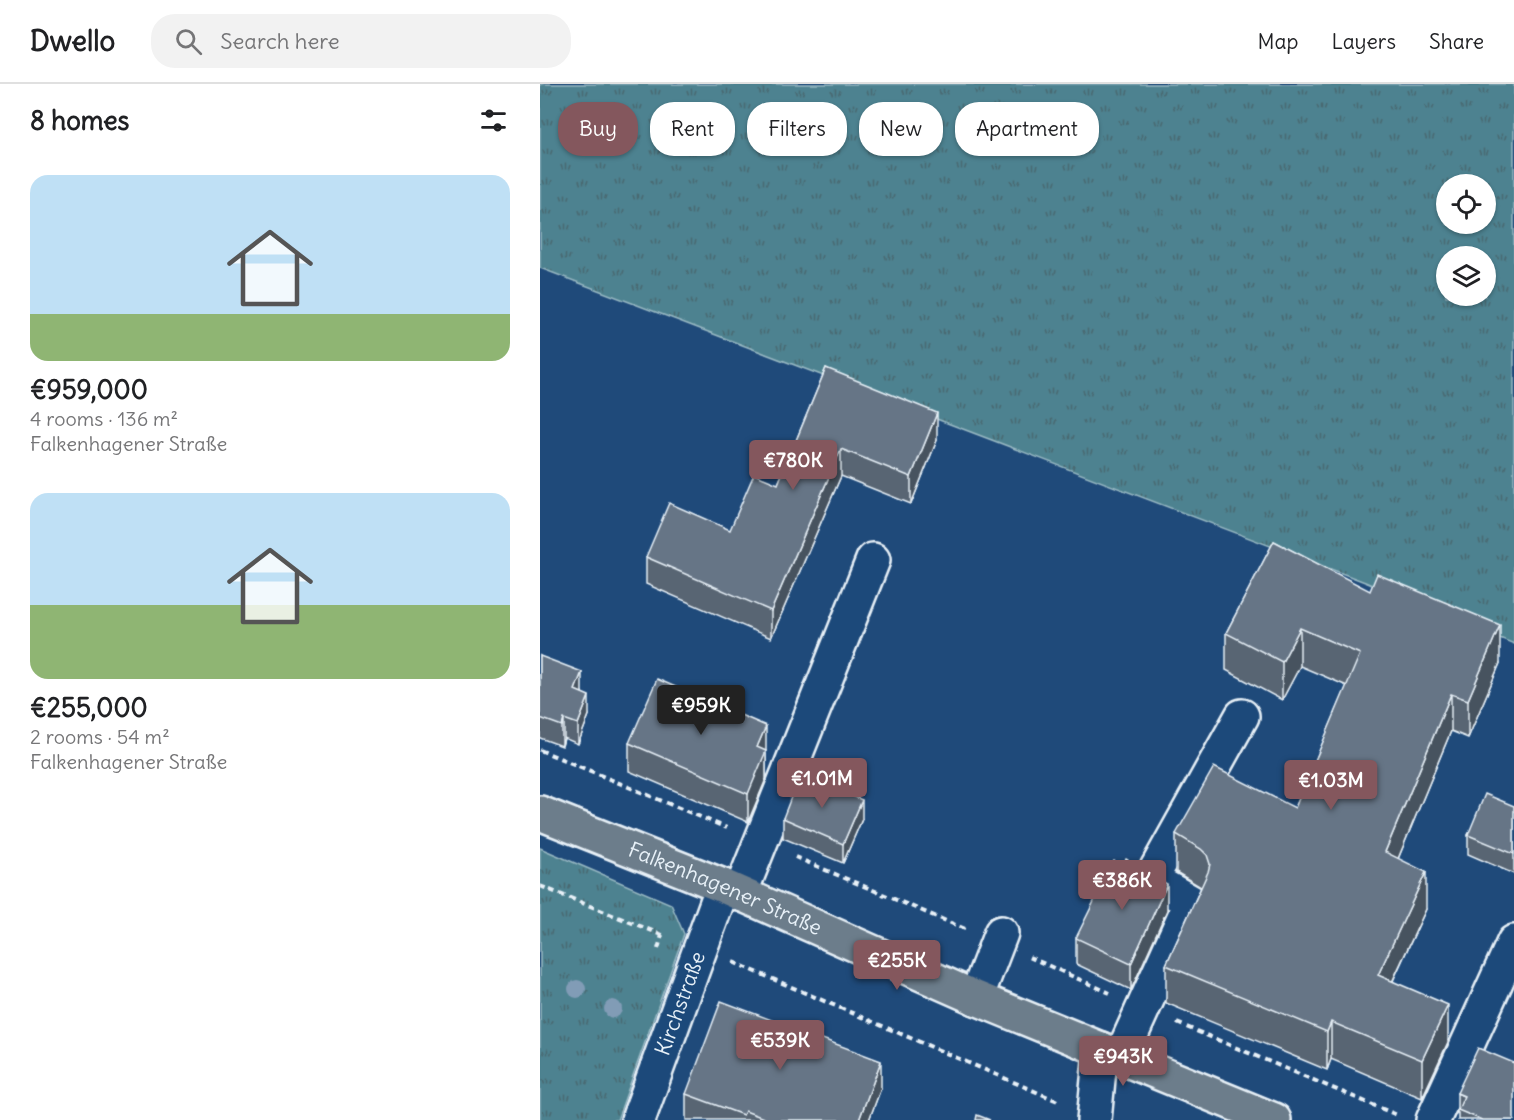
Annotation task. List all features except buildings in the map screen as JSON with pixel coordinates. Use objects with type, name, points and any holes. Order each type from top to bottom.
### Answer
[{"type":"main road","name":"Falkenhagener Straße","points":[[540,813],[732,890],[976,998],[1274,1120]]},
{"type":"street","name":"Kirchstraße","points":[[638,1120],[701,948],[732,890],[873,560]]},
{"type":"street","points":[[1094,1119],[1111,1053],[1191,902],[1151,879],[1242,716]]},
{"type":"street","points":[[976,998],[1001,933]]},
{"type":"street","points":[[1433,1120],[1514,942]]},
{"type":"path","points":[[540,886],[662,935],[701,948],[1094,1119]]},
{"type":"green space","points":[[540,84],[1514,84],[1514,644],[1365,582],[540,268]]},
{"type":"green space","points":[[540,848],[671,904],[684,934],[617,1120],[540,1120]]}]
